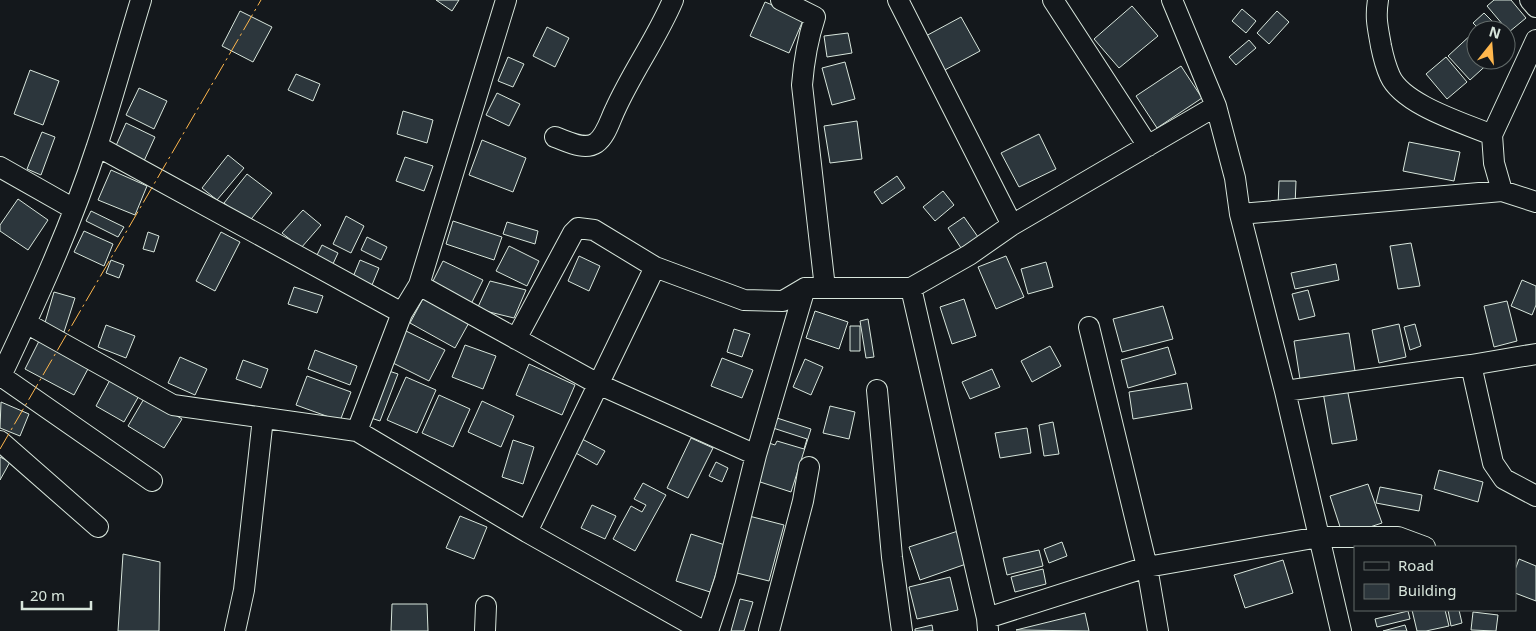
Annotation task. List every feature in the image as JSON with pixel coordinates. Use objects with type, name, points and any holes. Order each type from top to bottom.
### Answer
[{"type":"street","points":[[140,0],[97,146],[74,209],[44,284],[0,377],[152,481]]},
{"type":"street","points":[[358,431],[402,313],[418,285],[506,0]]},
{"type":"street","points":[[555,137],[587,146],[596,143],[602,136],[623,91],[659,31],[673,0]]},
{"type":"street","points":[[708,631],[725,580],[756,455],[815,288],[802,85],[804,56],[815,17],[781,0]]},
{"type":"street","points":[[898,0],[1012,225]]},
{"type":"street","points":[[1053,0],[1148,146]]},
{"type":"street","points":[[1172,0],[1216,106],[1235,178],[1240,214],[1285,391],[1341,631]]},
{"type":"street","points":[[1378,0],[1375,16],[1390,77],[1404,93],[1419,104],[1492,135]]},
{"type":"street","points":[[1530,0],[1536,7]]},
{"type":"street","points":[[1502,191],[1494,163],[1492,135],[1536,40]]},
{"type":"street","points":[[516,339],[573,233],[578,228],[594,230],[655,267],[744,300],[783,301],[815,288],[911,288],[970,255],[1012,225],[1216,106]]},
{"type":"street","points":[[97,146],[402,313]]},
{"type":"street","points":[[0,167],[74,209]]},
{"type":"street","points":[[1240,214],[1502,191],[1536,202]]},
{"type":"street","points":[[527,532],[655,267]]},
{"type":"street","points":[[418,285],[598,384],[756,455]]},
{"type":"street","points":[[911,288],[988,624],[1147,566],[1319,537],[1398,537],[1422,546]]},
{"type":"street","points":[[26,323],[173,405],[358,431],[527,532],[703,631]]},
{"type":"street","points":[[1089,327],[1147,566],[1158,631]]},
{"type":"street","points":[[1285,391],[1536,354]]},
{"type":"street","points":[[1471,365],[1493,463],[1504,479],[1536,496]]},
{"type":"street","points":[[877,390],[892,557],[902,631]]},
{"type":"street","points":[[235,631],[244,590],[263,418]]},
{"type":"street","points":[[0,441],[98,527]]},
{"type":"street","points":[[769,631],[803,501],[809,466]]},
{"type":"street","points":[[485,631],[486,606]]},
{"type":"building","points":[[436,0],[459,0],[452,11]]},
{"type":"building","points":[[1494,0],[1511,0],[1526,18],[1516,26],[1516,20],[1499,20],[1487,6]]},
{"type":"building","points":[[765,2],[804,18],[789,53],[750,36]]},
{"type":"building","points":[[1132,6],[1158,36],[1119,68],[1094,39]]},
{"type":"building","points":[[1242,9],[1256,21],[1246,33],[1232,21]]},
{"type":"building","points":[[240,11],[272,27],[253,62],[222,46]]},
{"type":"building","points":[[1277,11],[1289,22],[1269,44],[1257,33]]},
{"type":"building","points":[[1484,13],[1491,20],[1476,20]]},
{"type":"building","points":[[961,17],[980,51],[943,71],[924,37]]},
{"type":"building","points":[[547,27],[569,38],[555,67],[533,56]]},
{"type":"building","points":[[848,33],[852,53],[827,57],[824,36]]},
{"type":"building","points":[[1466,39],[1466,70],[1481,70],[1470,80],[1448,56]]},
{"type":"building","points":[[1249,40],[1256,48],[1236,65],[1229,57]]},
{"type":"building","points":[[508,57],[524,64],[513,87],[498,81]]},
{"type":"building","points":[[1446,57],[1467,82],[1447,99],[1426,74]]},
{"type":"building","points":[[845,62],[855,99],[832,105],[822,68]]},
{"type":"building","points":[[1181,66],[1202,98],[1157,128],[1136,96]]},
{"type":"building","points":[[30,70],[59,81],[43,125],[14,114]]},
{"type":"building","points":[[296,74],[320,84],[313,101],[288,90]]},
{"type":"building","points":[[139,88],[167,101],[154,129],[126,115]]},
{"type":"building","points":[[497,93],[520,104],[509,126],[486,115]]},
{"type":"building","points":[[403,111],[433,120],[427,143],[397,134]]},
{"type":"building","points":[[857,121],[862,159],[830,163],[824,126]]},
{"type":"building","points":[[126,123],[155,137],[144,161],[115,148]]},
{"type":"building","points":[[42,132],[55,137],[41,175],[27,169]]},
{"type":"building","points":[[1039,134],[1056,169],[1019,187],[1001,153]]},
{"type":"building","points":[[482,140],[526,158],[513,192],[469,175]]},
{"type":"building","points":[[1409,142],[1460,152],[1454,181],[1403,171]]},
{"type":"building","points":[[228,155],[244,168],[217,200],[202,188]]},
{"type":"building","points":[[405,157],[433,166],[424,191],[396,181]]},
{"type":"building","points":[[111,170],[147,186],[135,215],[98,200]]},
{"type":"building","points":[[247,174],[272,193],[248,223],[224,203]]},
{"type":"building","points":[[897,176],[905,188],[882,204],[874,192]]},
{"type":"building","points":[[1279,181],[1296,181],[1295,206],[1278,206]]},
{"type":"building","points":[[943,191],[954,205],[935,221],[923,207]]},
{"type":"building","points":[[18,199],[48,220],[28,250],[0,231],[0,225]]},
{"type":"building","points":[[303,210],[321,225],[301,248],[282,233]]},
{"type":"building","points":[[91,211],[124,227],[118,237],[86,221]]},
{"type":"building","points":[[346,216],[364,226],[351,253],[333,244]]},
{"type":"building","points":[[964,217],[978,237],[961,248],[948,228]]},
{"type":"building","points":[[453,221],[502,237],[494,260],[446,244]]},
{"type":"building","points":[[507,222],[538,231],[535,244],[503,234]]},
{"type":"building","points":[[84,231],[113,244],[104,266],[74,252]]},
{"type":"building","points":[[148,232],[159,236],[154,252],[143,249]]},
{"type":"building","points":[[221,232],[240,242],[215,291],[196,281]]},
{"type":"building","points":[[367,237],[387,247],[381,260],[361,250]]},
{"type":"building","points":[[1411,243],[1420,286],[1398,289],[1390,246]]},
{"type":"building","points":[[322,245],[338,253],[332,266],[315,259]]},
{"type":"building","points":[[509,246],[539,261],[527,286],[496,271]]},
{"type":"building","points":[[579,256],[600,266],[589,291],[568,281]]},
{"type":"building","points":[[1006,256],[1024,297],[996,309],[978,267]]},
{"type":"building","points":[[111,260],[124,265],[119,278],[106,273]]},
{"type":"building","points":[[360,260],[379,268],[372,285],[353,277]]},
{"type":"building","points":[[443,261],[483,280],[470,306],[430,287]]},
{"type":"building","points":[[1046,262],[1053,287],[1028,294],[1021,269]]},
{"type":"building","points":[[1336,264],[1339,280],[1295,289],[1291,273]]},
{"type":"building","points":[[1522,280],[1536,286],[1536,305],[1532,315],[1511,306]]},
{"type":"building","points":[[490,281],[526,290],[514,318],[477,309]]},
{"type":"building","points":[[294,287],[323,296],[317,313],[288,304]]},
{"type":"building","points":[[1308,290],[1315,316],[1299,320],[1292,294]]},
{"type":"building","points":[[54,292],[75,298],[64,332],[44,326]]},
{"type":"building","points":[[425,295],[471,319],[455,348],[410,323]]},
{"type":"building","points":[[964,299],[976,336],[952,344],[940,307]]},
{"type":"building","points":[[1507,301],[1517,341],[1494,347],[1484,306]]},
{"type":"building","points":[[1163,306],[1173,339],[1122,352],[1113,319]]},
{"type":"building","points":[[815,311],[848,322],[839,349],[806,338]]},
{"type":"building","points":[[868,319],[874,357],[866,358],[860,321]]},
{"type":"building","points":[[1399,324],[1406,357],[1379,363],[1372,330]]},
{"type":"building","points":[[1415,324],[1421,346],[1410,350],[1404,327]]},
{"type":"building","points":[[106,325],[135,336],[126,358],[98,347]]},
{"type":"building","points":[[850,326],[860,326],[860,351],[850,351]]},
{"type":"building","points":[[734,329],[750,334],[742,357],[727,352]]},
{"type":"building","points":[[406,331],[445,350],[429,381],[391,362]]},
{"type":"building","points":[[1349,333],[1355,371],[1300,379],[1294,341]]},
{"type":"building","points":[[39,341],[89,367],[74,395],[25,369]]},
{"type":"building","points":[[465,345],[496,356],[483,389],[452,377]]},
{"type":"building","points":[[1050,346],[1061,366],[1032,382],[1021,361]]},
{"type":"building","points":[[1168,347],[1176,374],[1128,388],[1121,360]]},
{"type":"building","points":[[315,350],[357,366],[350,385],[308,369]]},
{"type":"building","points":[[180,357],[207,369],[195,395],[168,383]]},
{"type":"building","points":[[722,358],[753,370],[742,398],[711,386]]},
{"type":"building","points":[[805,359],[823,367],[811,395],[793,387]]},
{"type":"building","points":[[243,360],[268,369],[261,388],[236,379]]},
{"type":"building","points":[[529,364],[575,385],[562,415],[516,395]]},
{"type":"building","points":[[992,369],[1000,387],[970,399],[962,382]]},
{"type":"building","points":[[386,370],[398,374],[380,421],[368,417]]},
{"type":"building","points":[[307,376],[351,392],[340,421],[296,405]]},
{"type":"building","points":[[406,377],[436,390],[417,433],[387,420]]},
{"type":"building","points":[[111,378],[140,394],[124,422],[96,406]]},
{"type":"building","points":[[1187,383],[1192,409],[1133,419],[1129,392]]},
{"type":"building","points":[[1347,388],[1357,440],[1332,444],[1323,392]]},
{"type":"building","points":[[439,395],[470,409],[453,447],[422,433]]},
{"type":"building","points":[[145,397],[182,419],[164,448],[128,426]]},
{"type":"building","points":[[482,401],[514,416],[501,447],[468,432]]},
{"type":"building","points":[[1,402],[29,414],[20,436],[0,428]]},
{"type":"building","points":[[830,406],[855,412],[849,439],[823,433]]},
{"type":"building","points":[[777,418],[811,429],[791,492],[751,479],[763,441],[775,445],[777,441],[804,449],[807,439],[773,428]]},
{"type":"building","points":[[1053,422],[1059,454],[1044,456],[1039,425]]},
{"type":"building","points":[[1027,428],[1031,453],[1000,458],[995,433]]},
{"type":"building","points":[[691,438],[713,448],[688,498],[667,488]]},
{"type":"building","points":[[582,439],[605,451],[597,465],[574,452]]},
{"type":"building","points":[[513,440],[534,447],[523,484],[502,477]]},
{"type":"building","points":[[0,457],[10,462],[0,480]]},
{"type":"building","points":[[716,462],[728,468],[722,482],[709,476]]},
{"type":"building","points":[[1439,470],[1483,482],[1478,502],[1434,489]]},
{"type":"building","points":[[643,483],[666,495],[635,551],[613,539],[631,506],[642,512],[646,505],[634,499]]},
{"type":"building","points":[[1368,484],[1382,523],[1343,536],[1330,496]]},
{"type":"building","points":[[1380,487],[1422,495],[1419,511],[1376,503]]},
{"type":"building","points":[[592,505],[616,516],[605,539],[581,528]]},
{"type":"building","points":[[460,516],[487,527],[474,559],[446,548]]},
{"type":"building","points":[[749,516],[784,525],[769,581],[733,572]]},
{"type":"building","points":[[958,531],[969,563],[920,580],[909,547]]},
{"type":"building","points":[[691,534],[725,545],[710,592],[676,581]]},
{"type":"building","points":[[1062,542],[1067,556],[1049,563],[1044,549]]},
{"type":"building","points":[[1039,550],[1043,566],[1007,575],[1003,558]]},
{"type":"building","points":[[123,554],[160,562],[159,631],[118,631]]},
{"type":"building","points":[[1519,559],[1536,566],[1536,601],[1516,593],[1516,567]]},
{"type":"building","points":[[1283,560],[1293,593],[1245,608],[1234,575]]},
{"type":"building","points":[[1043,569],[1046,584],[1015,592],[1011,577]]},
{"type":"building","points":[[950,577],[958,610],[917,619],[909,587]]},
{"type":"building","points":[[740,599],[753,602],[744,631],[731,631]]},
{"type":"building","points":[[392,604],[427,604],[428,631],[391,631]]},
{"type":"building","points":[[1408,611],[1410,619],[1377,627],[1375,619]]},
{"type":"building","points":[[1412,611],[1445,611],[1449,626],[1417,631]]},
{"type":"building","points":[[1448,611],[1459,611],[1462,623],[1451,626]]},
{"type":"building","points":[[1473,612],[1498,615],[1496,631],[1471,630]]},
{"type":"building","points":[[1085,613],[1089,631],[1016,630]]},
{"type":"building","points":[[932,625],[933,631],[915,631],[915,629]]},
{"type":"building","points":[[1405,625],[1407,631],[1383,631]]},
{"type":"power","points":[[0,449],[261,0]]}]
